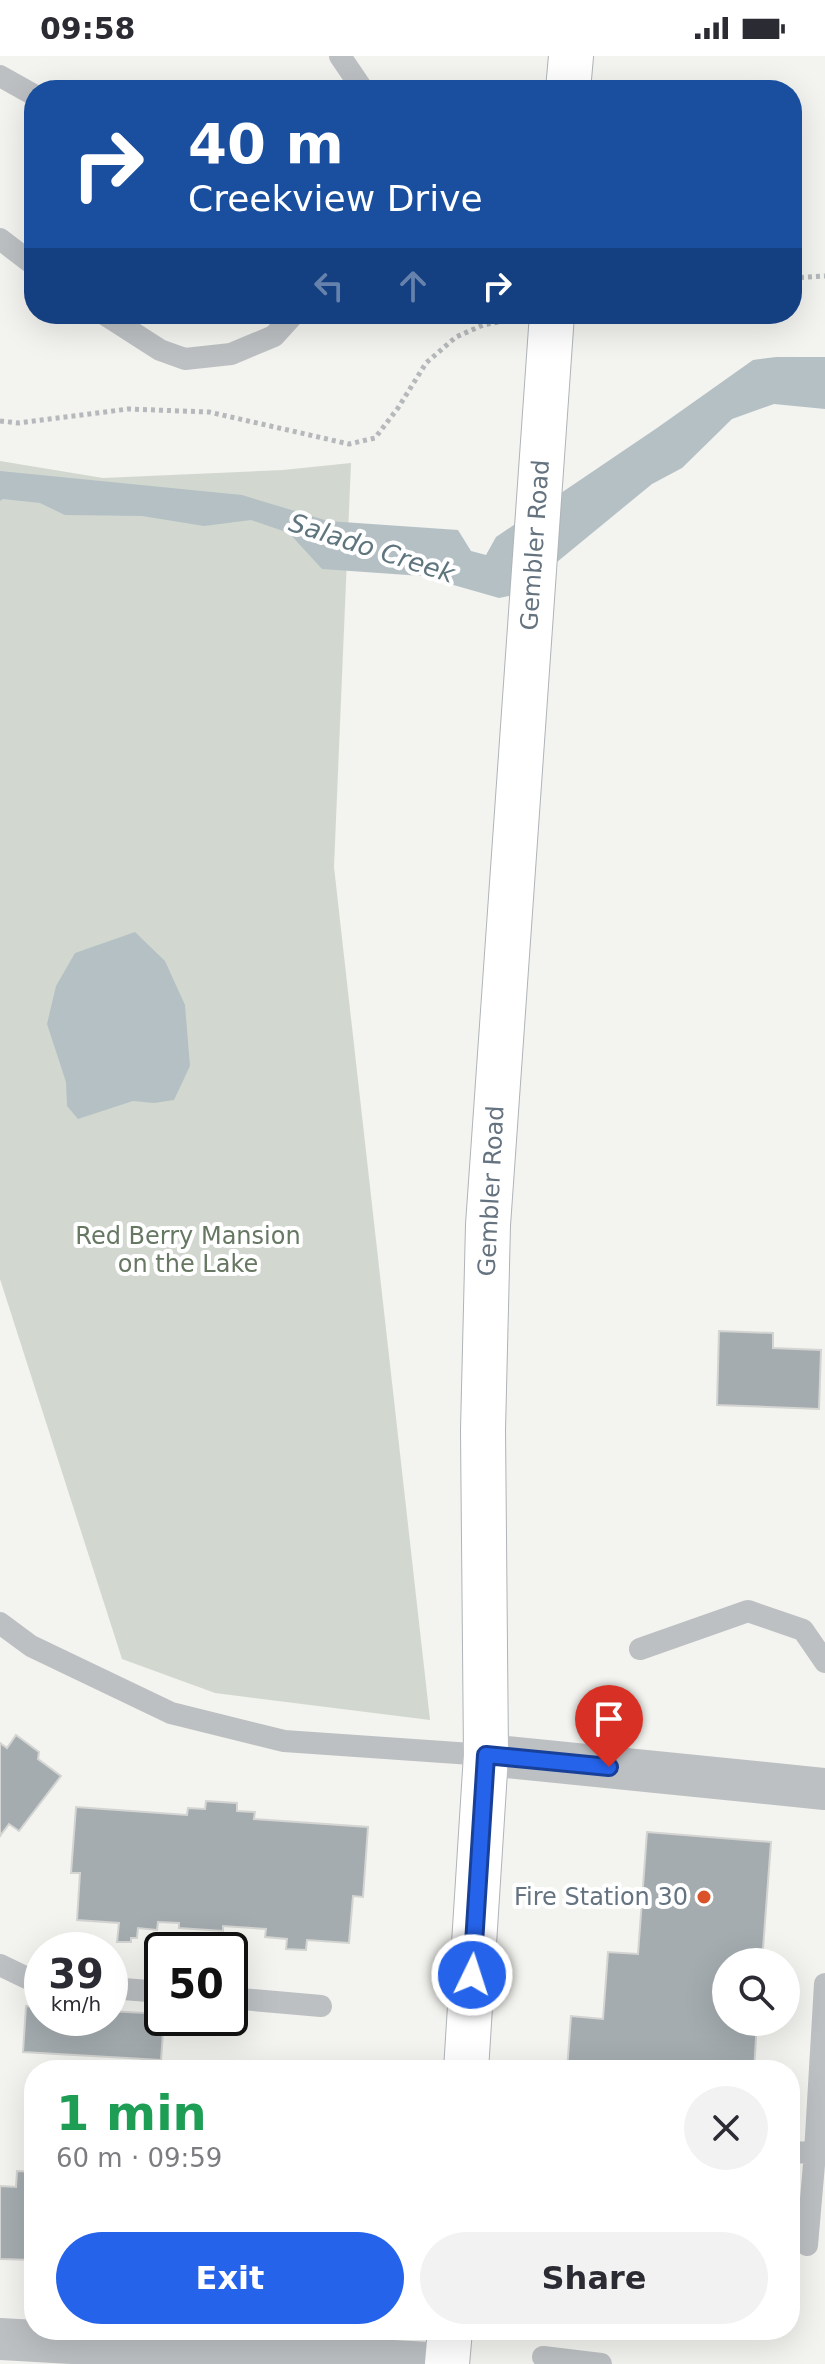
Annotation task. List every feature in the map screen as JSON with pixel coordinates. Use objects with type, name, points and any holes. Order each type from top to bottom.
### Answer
[{"type":"main road","name":"Gembler Road","points":[[467,2060],[486,1755],[483,1430],[488,1225],[505,970],[533,324]]},
{"type":"main road","points":[[447,2364],[449,2340]]},
{"type":"street","points":[[486,1755],[825,1789]]},
{"type":"street","points":[[0,2339],[96,2355],[447,2364]]},
{"type":"lane","points":[[340,56],[356,80]]},
{"type":"lane","points":[[0,76],[24,89]]},
{"type":"lane","points":[[0,239],[24,257]]},
{"type":"lane","points":[[120,324],[160,350],[185,359],[231,354],[274,336],[285,324]]},
{"type":"lane","points":[[640,1649],[748,1611],[803,1630],[825,1662]]},
{"type":"lane","points":[[0,1623],[31,1646],[171,1713],[284,1741],[486,1755]]},
{"type":"lane","points":[[0,1965],[24,1977]]},
{"type":"lane","points":[[807,2245],[825,1984]]},
{"type":"lane","points":[[248,2000],[321,2006]]},
{"type":"lane","points":[[800,2152],[815,2153]]},
{"type":"lane","points":[[543,2357],[601,2364]]},
{"type":"path","points":[[802,277],[825,276]]},
{"type":"path","points":[[0,421],[18,423],[128,409],[209,412],[349,444],[375,438],[426,363],[456,337],[489,324]]},
{"type":"green space","name":"Red Berry Mansion on the Lake","points":[[0,461],[103,478],[283,470],[351,463],[334,867],[430,1720],[215,1693],[122,1659],[0,1279]]},
{"type":"water","name":"Salado Creek","points":[[825,357],[825,409],[774,404],[732,419],[682,468],[652,484],[518,594],[499,598],[422,576],[322,569],[289,533],[251,520],[204,526],[142,516],[65,515],[40,503],[0,501],[0,471],[242,495],[328,521],[458,530],[471,551],[486,555],[496,537],[753,360]]},
{"type":"water","points":[[135,932],[165,961],[185,1005],[190,1066],[174,1100],[154,1103],[133,1101],[78,1119],[67,1106],[66,1082],[47,1024],[56,986],[75,953]]},
{"type":"building","points":[[719,1331],[773,1333],[773,1348],[821,1350],[819,1409],[717,1405]]},
{"type":"building","points":[[16,1735],[39,1752],[38,1759],[61,1776],[19,1831],[9,1824],[0,1836],[0,1743],[7,1748]]},
{"type":"building","points":[[206,1801],[237,1803],[237,1811],[255,1812],[254,1819],[368,1827],[363,1897],[353,1896],[349,1943],[307,1940],[306,1950],[286,1949],[287,1939],[265,1937],[266,1929],[223,1926],[223,1931],[179,1928],[179,1923],[158,1922],[157,1930],[138,1928],[137,1938],[131,1938],[128,1942],[128,1932],[118,1932],[119,1923],[77,1920],[80,1873],[71,1873],[76,1807],[187,1815],[188,1808],[205,1809]]},
{"type":"building","name":"Fire Station 30","points":[[647,1832],[771,1842],[763,1948],[712,1948],[712,2036],[756,2036],[755,2060],[568,2060],[571,2016],[603,2019],[608,1952],[638,1954]]},
{"type":"building","points":[[128,2012],[144,2013],[144,2036],[163,2036],[161,2060],[23,2052],[24,2036],[128,2036]]},
{"type":"building","points":[[17,2171],[24,2171],[24,2260],[0,2259],[0,2186],[16,2187]]},
{"type":"place","name":"Fire Station 30","points":[[704,1897]]},
{"type":"route","points":[[472,1975],[486,1755],[609,1767]]}]
